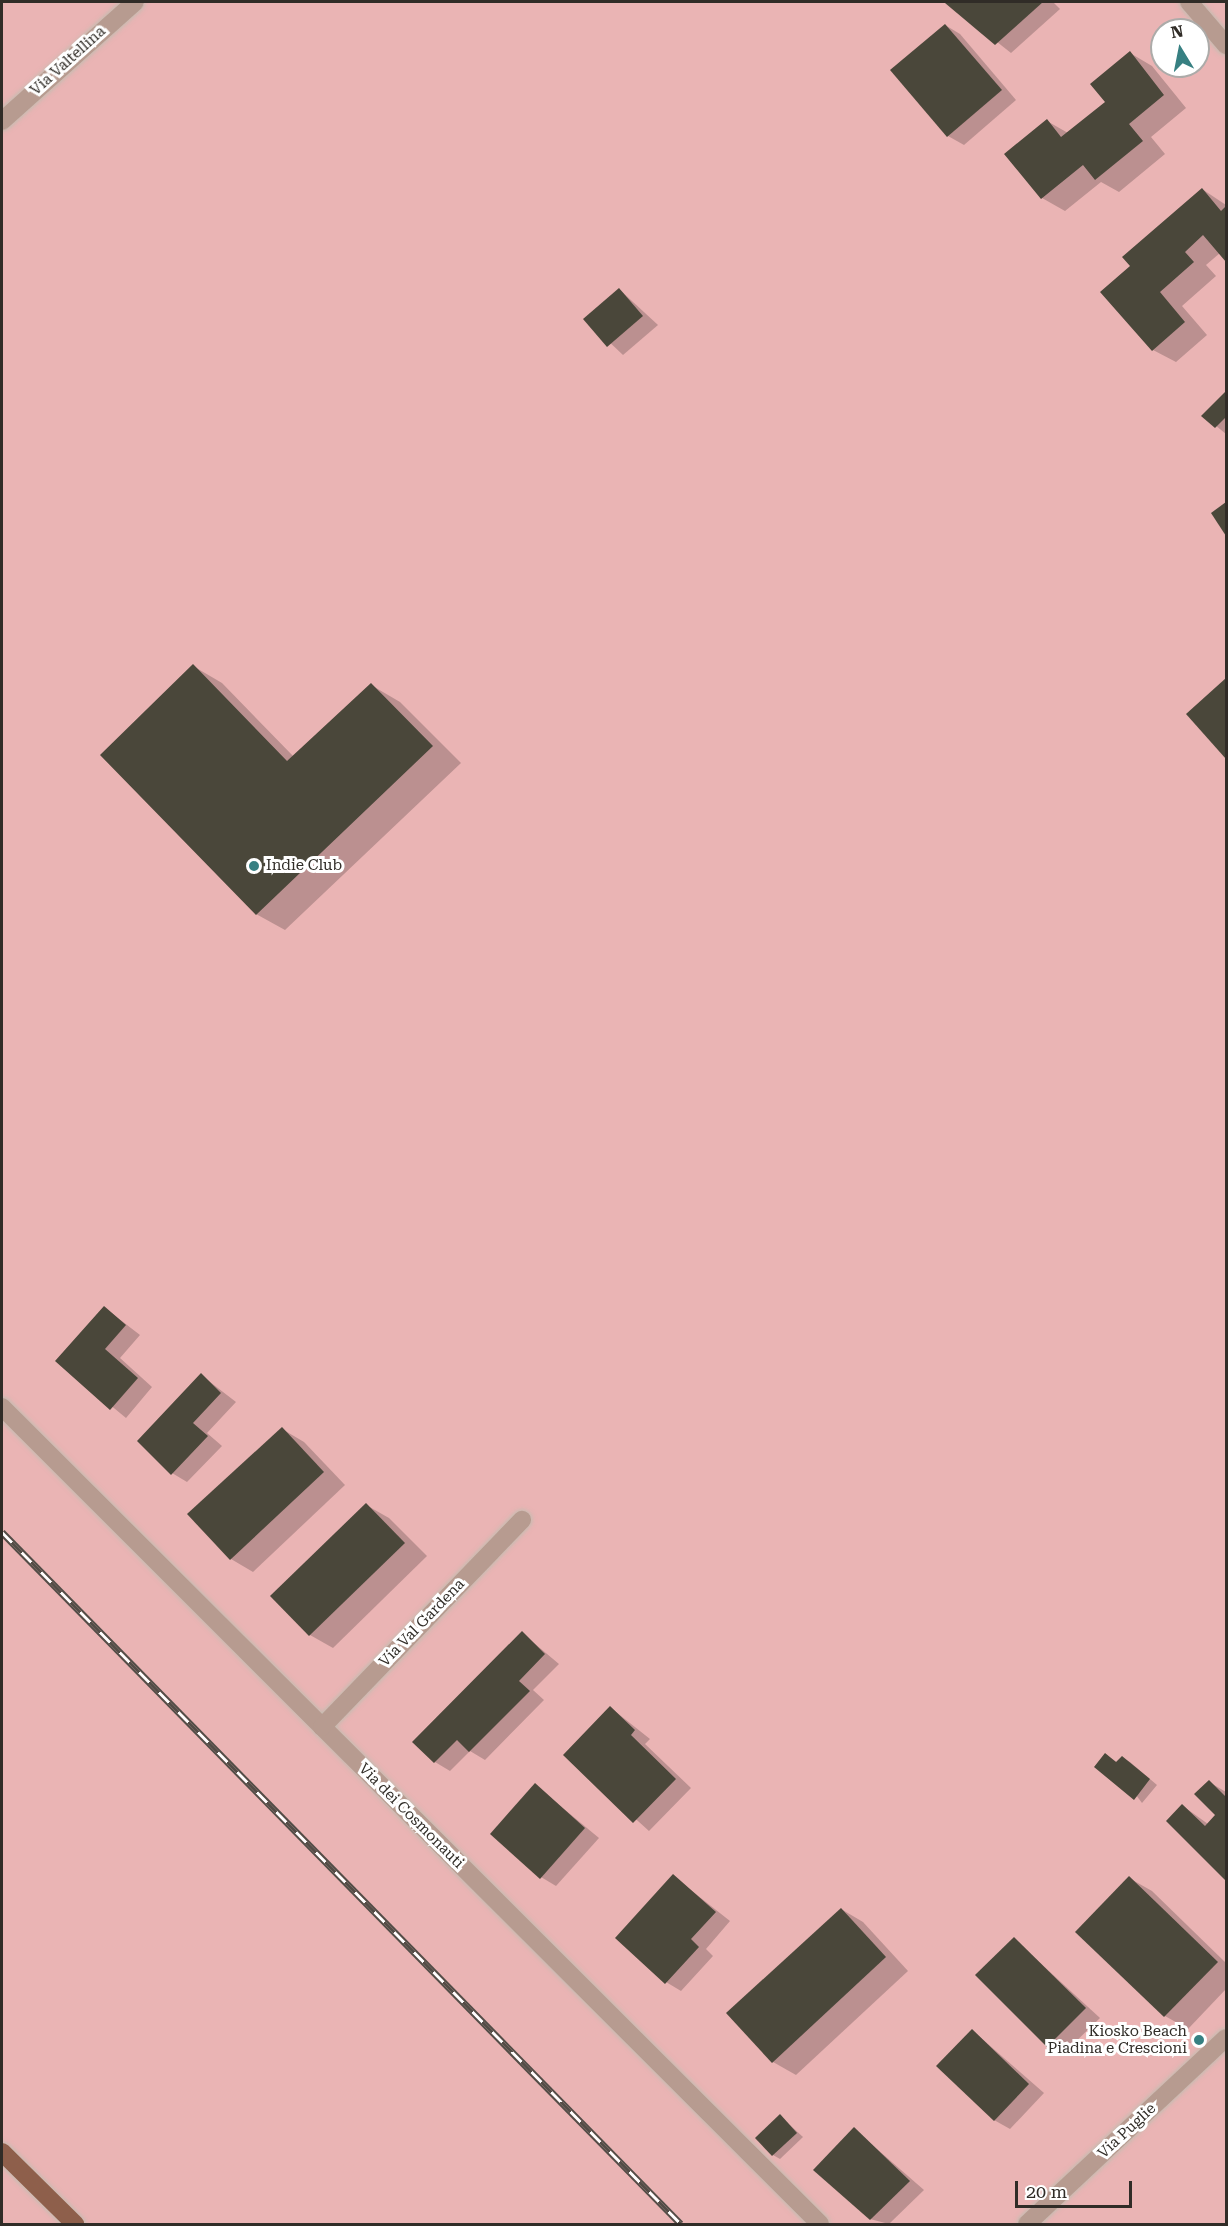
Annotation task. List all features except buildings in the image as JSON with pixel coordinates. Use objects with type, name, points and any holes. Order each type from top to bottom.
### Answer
[{"type":"main road","points":[[2,2152],[75,2224]]},
{"type":"street","name":"Via Valtellina","points":[[2,121],[135,2]]},
{"type":"street","points":[[1189,2],[1227,45]]},
{"type":"street","name":"Via dei Cosmonauti","points":[[2,1407],[820,2224]]},
{"type":"street","name":"Via Val Gardena","points":[[322,1727],[522,1520]]},
{"type":"street","name":"Via Puglie","points":[[1027,2224],[1227,2038]]},
{"type":"shaded area","points":[[2,2],[1226,2],[1226,2224],[2,2224]]},
{"type":"railway","points":[[2,1532],[681,2224]]},
{"type":"place","name":"Indie Club","points":[[254,866]]},
{"type":"place","name":"Kiosko Beach Piadina e Crescioni","points":[[1199,2040]]}]
